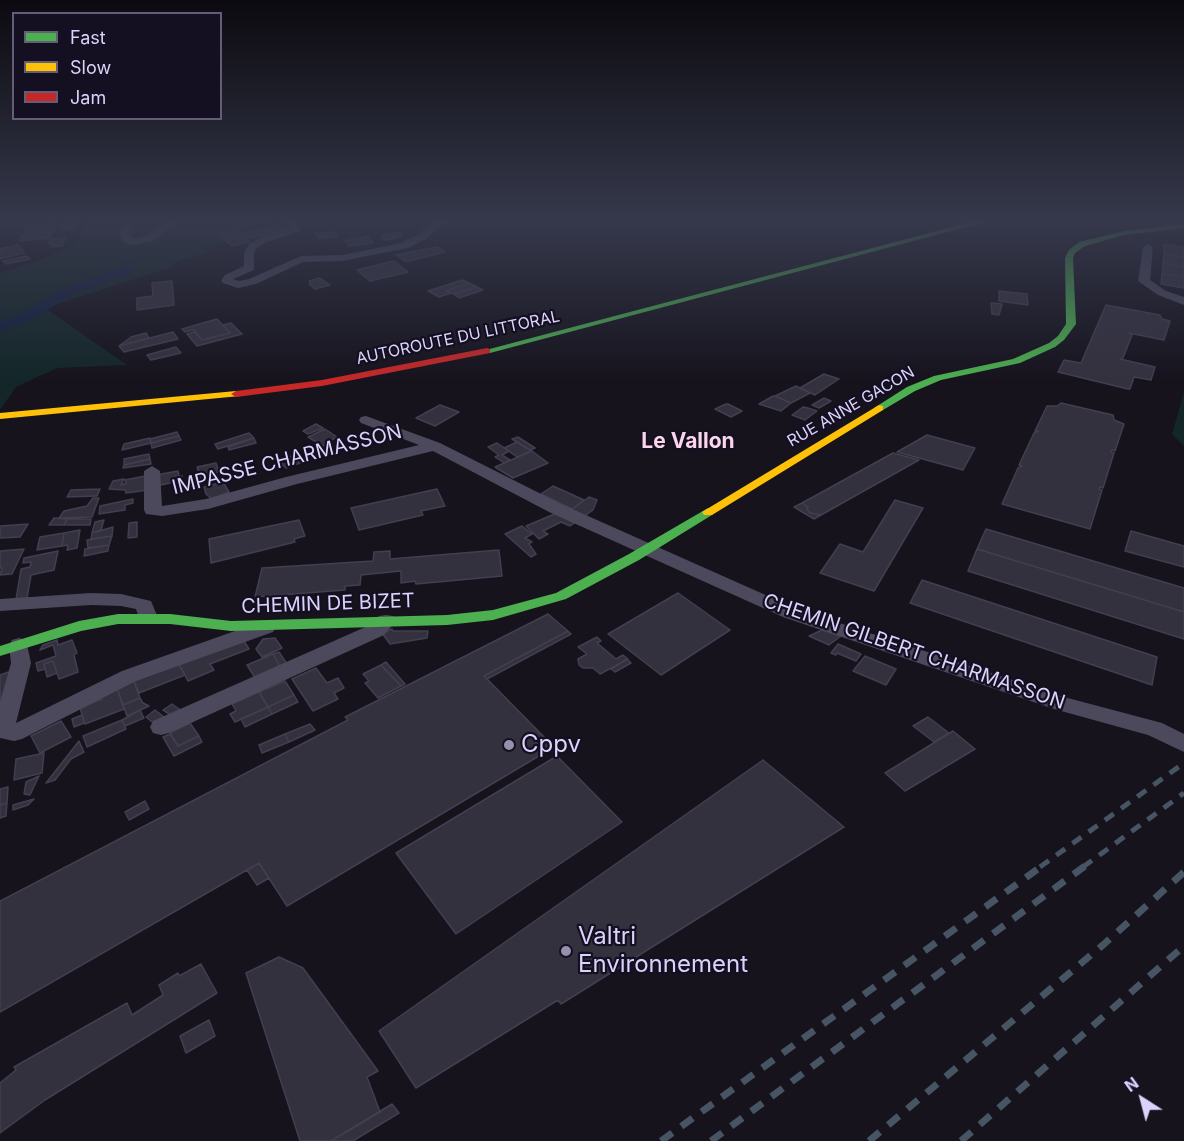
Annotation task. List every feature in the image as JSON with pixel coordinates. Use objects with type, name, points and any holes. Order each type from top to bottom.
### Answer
[{"type":"main road","name":"AUTOROUTE DU LITTORAL","points":[[0,416],[204,398],[322,383],[452,359],[518,344],[779,275]]},
{"type":"main road","name":"RUE ANNE GACON","points":[[647,549],[911,389],[938,378],[1016,361],[1052,345],[1061,338],[1071,324],[1070,275]]},
{"type":"main road","name":"CHEMIN DE BIZET","points":[[10,648],[79,626],[118,619],[148,618],[231,626],[471,618],[517,610],[561,596],[647,549]]},
{"type":"street","points":[[233,275],[227,281],[238,285],[266,275]]},
{"type":"street","points":[[1145,275],[1144,281],[1162,293],[1184,300]]},
{"type":"street","name":"CHEMIN GILBERT CHARMASSON","points":[[366,420],[435,446],[555,508],[790,613],[1061,704],[1145,726],[1184,744]]},
{"type":"street","name":"IMPASSE CHARMASSON","points":[[152,471],[152,510],[162,512],[208,504],[292,480],[435,446]]},
{"type":"street","points":[[0,605],[91,599],[121,600],[144,605],[148,618]]},
{"type":"street","points":[[161,728],[376,630],[386,621]]},
{"type":"street","points":[[10,648],[21,663],[5,723],[6,732],[14,733],[129,676],[273,624]]},
{"type":"green space","points":[[0,275],[146,275],[45,308],[127,365],[57,368],[16,387],[0,410]]},
{"type":"green space","points":[[1184,392],[1184,446],[1172,434]]},
{"type":"building","points":[[363,275],[394,275],[370,281]]},
{"type":"building","points":[[1162,275],[1184,277],[1184,288],[1161,284]]},
{"type":"building","points":[[320,278],[330,285],[315,289],[309,284],[311,284],[309,281]]},
{"type":"building","points":[[462,280],[469,283],[446,291],[451,293],[439,297],[428,291]]},
{"type":"building","points":[[172,281],[174,305],[137,310],[137,298],[153,296],[152,283]]},
{"type":"building","points":[[469,283],[477,287],[454,294],[446,291]]},
{"type":"building","points":[[477,287],[483,290],[459,298],[454,294]]},
{"type":"building","points":[[999,291],[1027,294],[1028,305],[999,301]]},
{"type":"building","points":[[991,303],[1002,304],[999,315],[992,314]]},
{"type":"building","points":[[1106,305],[1160,315],[1162,319],[1170,321],[1164,340],[1129,333],[1132,335],[1123,358],[1120,359],[1155,367],[1151,380],[1134,377],[1128,389],[1058,372],[1064,360],[1081,363]]},
{"type":"building","points":[[217,319],[230,333],[202,340],[194,330],[185,332],[182,329]]},
{"type":"building","points":[[231,323],[242,334],[197,346],[187,334],[195,332],[202,340],[230,333],[223,325]]},
{"type":"building","points":[[173,332],[178,339],[124,352],[119,346]]},
{"type":"building","points":[[146,333],[149,338],[119,346],[131,337]]},
{"type":"building","points":[[176,347],[181,353],[151,360],[147,355]]},
{"type":"building","points":[[824,374],[839,379],[815,395],[800,388]]},
{"type":"building","points":[[796,386],[810,393],[791,403],[775,396]]},
{"type":"building","points":[[773,396],[791,403],[781,411],[759,404]]},
{"type":"building","points":[[824,398],[831,401],[819,408],[812,405]]},
{"type":"building","points":[[1061,403],[1113,415],[1114,420],[1124,424],[1115,451],[1111,452],[1114,453],[1103,488],[1099,489],[1102,490],[1090,529],[1002,504],[1018,468],[1022,466],[1019,465],[1034,433],[1038,431],[1035,431],[1047,406],[1057,406]]},
{"type":"building","points":[[726,404],[742,411],[731,417],[715,409]]},
{"type":"building","points":[[440,405],[459,412],[435,426],[416,418]]},
{"type":"building","points":[[803,407],[817,411],[805,420],[792,415]]},
{"type":"building","points":[[316,424],[323,428],[308,434],[303,431]]},
{"type":"building","points":[[325,429],[337,437],[323,446],[308,437]]},
{"type":"building","points":[[177,432],[179,436],[151,443],[150,439]]},
{"type":"building","points":[[249,433],[254,438],[218,449],[215,444]]},
{"type":"building","points":[[927,435],[975,448],[963,470],[897,452]]},
{"type":"building","points":[[179,436],[181,440],[152,448],[151,443]]},
{"type":"building","points":[[518,437],[535,448],[530,450],[512,439]]},
{"type":"building","points":[[150,438],[151,443],[122,450],[124,444]]},
{"type":"building","points":[[254,438],[256,443],[229,450],[228,447]]},
{"type":"building","points":[[517,442],[532,451],[517,457],[504,448]]},
{"type":"building","points":[[497,443],[509,451],[502,455],[510,460],[504,463],[495,457],[499,455],[488,447]]},
{"type":"building","points":[[532,451],[548,463],[513,478],[495,467]]},
{"type":"building","points":[[893,453],[919,460],[821,515],[810,513],[808,507],[802,503]]},
{"type":"building","points":[[149,454],[150,459],[124,465],[124,459]]},
{"type":"building","points":[[292,456],[300,463],[286,468],[279,461]]},
{"type":"building","points":[[150,459],[151,464],[123,468],[124,465]]},
{"type":"building","points":[[216,463],[219,472],[200,477],[197,467]]},
{"type":"building","points":[[178,471],[179,476],[182,476],[179,481],[156,486],[156,475]]},
{"type":"building","points":[[145,476],[148,490],[126,493],[125,490],[109,489],[113,481],[124,479],[121,485],[126,483],[125,480]]},
{"type":"building","points":[[223,482],[229,492],[212,499],[206,494],[204,487]]},
{"type":"building","points":[[553,486],[584,500],[572,509],[541,494]]},
{"type":"building","points":[[100,489],[97,496],[67,497],[71,490]]},
{"type":"building","points":[[437,489],[445,506],[421,511],[423,515],[359,530],[351,508]]},
{"type":"building","points":[[589,497],[597,500],[593,510],[582,518],[568,512]]},
{"type":"building","points":[[93,498],[99,498],[92,517],[59,518],[64,511],[87,506]]},
{"type":"building","points":[[133,499],[133,503],[125,505],[125,510],[99,514],[100,506]]},
{"type":"building","points":[[895,500],[923,508],[874,591],[820,573],[840,544],[863,552]]},
{"type":"building","points":[[802,503],[808,507],[810,513],[821,515],[814,519],[794,507]]},
{"type":"building","points":[[557,513],[576,522],[570,526],[561,522],[543,531],[548,534],[539,539],[526,526]]},
{"type":"building","points":[[54,518],[67,519],[64,525],[49,525]]},
{"type":"building","points":[[67,519],[91,519],[90,525],[64,525]]},
{"type":"building","points":[[104,520],[101,530],[92,533],[95,522]]},
{"type":"building","points":[[299,520],[305,536],[294,539],[295,542],[211,563],[209,539]]},
{"type":"building","points":[[137,522],[137,537],[128,538],[129,523]]},
{"type":"building","points":[[28,524],[20,537],[0,538],[0,526]]},
{"type":"building","points":[[522,526],[532,534],[525,538],[532,542],[529,544],[536,554],[531,557],[505,534]]},
{"type":"building","points":[[113,527],[112,536],[91,539],[92,533]]},
{"type":"building","points":[[986,529],[1184,588],[1184,612],[977,549]]},
{"type":"building","points":[[80,530],[77,548],[67,550],[68,545],[62,546],[64,533]]},
{"type":"building","points":[[1131,531],[1184,546],[1184,567],[1125,551]]},
{"type":"building","points":[[64,533],[62,546],[37,550],[40,537]]},
{"type":"building","points":[[112,536],[109,545],[88,548],[87,540]]},
{"type":"building","points":[[109,545],[108,551],[84,556],[85,549]]},
{"type":"building","points":[[24,549],[12,574],[0,575],[2,568],[0,568],[0,551]]},
{"type":"building","points":[[977,549],[1184,612],[1184,639],[968,571]]},
{"type":"building","points":[[499,550],[502,576],[416,584],[415,581],[401,583],[401,571],[361,575],[360,585],[345,586],[345,590],[255,597],[262,568],[373,561],[374,552],[390,551],[390,559]]},
{"type":"building","points":[[58,551],[54,570],[31,575],[27,598],[16,599],[21,569],[30,567],[31,562],[23,563],[24,558]]},
{"type":"building","points":[[922,580],[1157,657],[1152,685],[910,603]]},
{"type":"building","points":[[678,593],[730,630],[661,675],[608,634]]},
{"type":"building","points":[[548,614],[568,631],[484,676],[554,747],[287,906],[259,863],[0,1012],[0,901],[348,720],[345,717]]},
{"type":"building","points":[[392,629],[393,631],[428,631],[427,638],[390,644],[382,633]]},
{"type":"building","points":[[822,630],[841,636],[829,645],[809,636]]},
{"type":"building","points":[[568,631],[571,634],[487,679],[484,676]]},
{"type":"building","points":[[597,637],[601,641],[597,643],[616,659],[623,655],[628,659],[600,674],[593,668],[583,668],[579,665],[578,659],[587,654],[578,647]]},
{"type":"building","points":[[275,638],[282,648],[262,657],[256,649],[263,639]]},
{"type":"building","points":[[57,640],[58,645],[72,640],[77,653],[74,655],[78,672],[59,679],[53,661],[44,664],[45,669],[38,671],[36,663],[56,656],[53,645],[40,650],[43,645]]},
{"type":"building","points":[[244,641],[249,649],[210,664],[214,670],[188,681],[178,663]]},
{"type":"building","points":[[838,644],[861,654],[856,661],[837,653],[836,655],[831,653]]},
{"type":"building","points":[[279,652],[289,667],[282,670],[273,654]]},
{"type":"building","points":[[273,654],[282,670],[257,681],[247,665]]},
{"type":"building","points":[[865,656],[896,669],[886,685],[853,671]]},
{"type":"building","points":[[627,659],[631,663],[615,672],[611,669]]},
{"type":"building","points":[[53,661],[57,673],[47,677],[44,664]]},
{"type":"building","points":[[386,662],[405,684],[401,686],[381,665]]},
{"type":"building","points":[[178,663],[185,675],[139,693],[134,681]]},
{"type":"building","points":[[381,665],[401,686],[378,698],[365,683],[369,681],[363,674]]},
{"type":"building","points":[[316,668],[327,683],[338,678],[344,688],[334,693],[338,699],[313,711],[292,679]]},
{"type":"building","points":[[14,670],[0,714],[0,675]]},
{"type":"building","points":[[134,681],[140,698],[123,705],[117,688]]},
{"type":"building","points":[[285,681],[294,695],[268,707],[259,692]]},
{"type":"building","points":[[117,688],[124,709],[85,724],[80,708],[102,699],[101,694]]},
{"type":"building","points":[[259,692],[268,707],[235,722],[230,714],[236,711],[232,704]]},
{"type":"building","points":[[294,695],[298,702],[272,714],[268,707]]},
{"type":"building","points":[[140,698],[149,706],[127,716],[123,705]]},
{"type":"building","points":[[172,704],[185,713],[174,717],[163,710]]},
{"type":"building","points":[[268,707],[272,714],[245,727],[241,719]]},
{"type":"building","points":[[140,710],[144,718],[125,726],[122,720]]},
{"type":"building","points":[[155,710],[168,720],[156,725],[146,717]]},
{"type":"building","points":[[82,715],[84,723],[74,727],[72,719]]},
{"type":"building","points":[[928,717],[949,733],[934,742],[913,726]]},
{"type":"building","points":[[122,720],[126,729],[87,747],[83,736]]},
{"type":"building","points":[[61,721],[71,737],[40,753],[31,736]]},
{"type":"building","points":[[190,723],[199,736],[178,746],[170,733]]},
{"type":"building","points":[[310,724],[315,730],[289,742],[285,734]]},
{"type":"building","points":[[953,731],[975,749],[905,791],[885,773]]},
{"type":"building","points":[[170,734],[178,746],[199,736],[202,742],[174,756],[163,737]]},
{"type":"building","points":[[285,734],[289,742],[262,753],[259,745]]},
{"type":"building","points":[[79,741],[84,752],[71,759],[55,780],[46,783]]},
{"type":"building","points":[[44,753],[42,773],[14,780],[16,759]]},
{"type":"building","points":[[557,756],[622,822],[456,934],[396,853]]},
{"type":"building","points":[[763,760],[844,827],[561,1004],[558,1000],[416,1088],[379,1031]]},
{"type":"building","points":[[39,776],[30,795],[24,794],[26,782]]},
{"type":"building","points":[[8,787],[7,803],[0,805],[0,789]]},
{"type":"building","points":[[34,799],[28,805],[13,810],[13,805]]},
{"type":"building","points":[[145,801],[149,809],[129,820],[125,812]]},
{"type":"building","points":[[7,803],[6,816],[0,818],[0,805]]},
{"type":"building","points":[[259,863],[269,878],[257,885],[247,870]]},
{"type":"building","points":[[279,957],[303,968],[378,1071],[367,1077],[380,1112],[331,1141],[300,1141],[246,973]]},
{"type":"building","points":[[201,964],[217,993],[45,1100],[0,1133],[0,1083],[16,1070],[14,1067],[127,1003],[132,1015],[163,995],[159,985],[178,973],[179,976]]},
{"type":"building","points":[[209,1020],[215,1036],[186,1053],[180,1036]]},
{"type":"building","points":[[392,1104],[399,1113],[353,1141],[331,1141]]},
{"type":"waterway","points":[[0,327],[20,320],[75,288],[111,275]]},
{"type":"railway","points":[[1040,867],[1184,763]]},
{"type":"railway","points":[[1083,867],[1184,793]]},
{"type":"railway","points":[[661,1141],[1042,866]]},
{"type":"railway","points":[[711,1141],[1085,866]]},
{"type":"railway","points":[[869,1141],[1103,945],[1184,872]]},
{"type":"railway","points":[[961,1141],[1184,946]]},
{"type":"traffic: fast","points":[[487,351],[778,275]]},
{"type":"traffic: fast","points":[[879,408],[911,389],[938,378],[1016,361],[1052,345],[1061,338],[1071,324],[1070,275]]},
{"type":"traffic: fast","points":[[0,651],[79,626],[118,619],[170,619],[231,626],[447,620],[493,615],[561,596],[634,557],[708,512]]},
{"type":"traffic: slow","points":[[0,416],[236,394]]},
{"type":"traffic: slow","points":[[708,512],[879,408]]},
{"type":"traffic: jam","points":[[236,394],[322,383],[487,351]]},
{"type":"place","name":"Cppv","points":[[509,745]]},
{"type":"place","name":"Valtri Environnement","points":[[566,951]]},
{"type":"district","name":"Le Vallon","points":[[688,442]]}]
